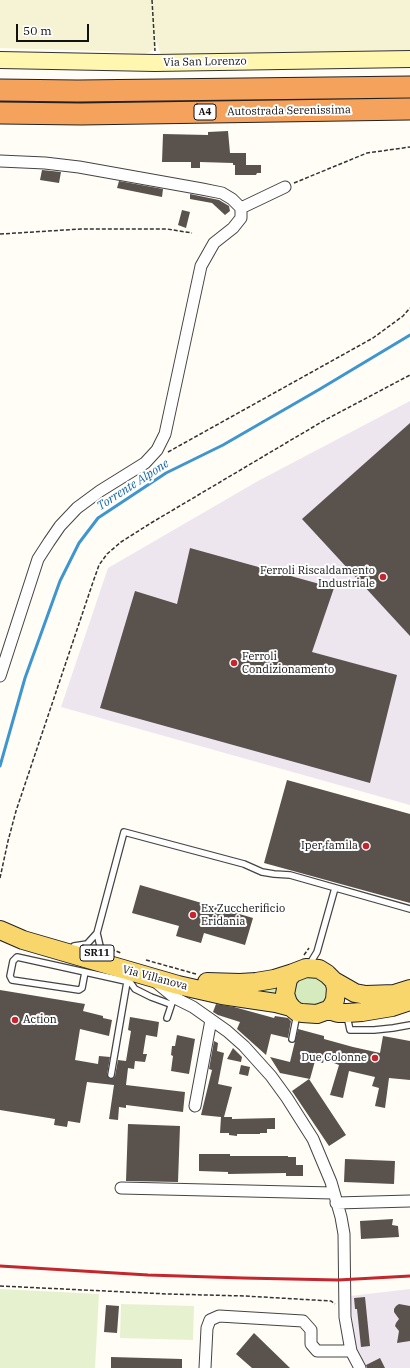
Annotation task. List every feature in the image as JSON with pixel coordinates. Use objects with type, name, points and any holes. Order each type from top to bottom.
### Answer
[{"type":"highway","name":"Autostrada Serenissima","points":[[0,90],[78,91],[410,87]]},
{"type":"highway","name":"Autostrada Serenissima","points":[[0,113],[81,114],[410,109]]},
{"type":"main road","name":"Via Villanova","points":[[0,929],[26,932],[180,977],[211,983],[256,982],[312,970]]},
{"type":"main road","name":"Via Villanova","points":[[0,929],[23,940],[133,974],[154,975],[195,981],[294,1010]]},
{"type":"main road","points":[[294,1010],[285,994],[288,979],[312,970],[355,993],[366,995],[394,994],[410,989]]},
{"type":"main road","points":[[312,970],[336,988],[335,1000],[328,1010]]},
{"type":"main road","name":"SR11","points":[[294,1010],[317,1014],[328,1010],[338,1013],[347,1013],[392,1007],[410,1001]]},
{"type":"street","name":"Via San Lorenzo","points":[[0,60],[155,63],[410,59]]},
{"type":"street","points":[[0,161],[46,163],[202,189],[222,193],[232,199],[241,208],[241,218],[233,228],[214,243],[201,266],[165,434],[157,450],[145,463],[100,491],[77,508],[60,526],[38,559],[0,676]]},
{"type":"street","points":[[241,208],[265,198],[285,187]]},
{"type":"street","points":[[154,975],[173,1001],[193,1008],[212,1020],[244,1046],[272,1076],[313,1140],[325,1165],[344,1234],[345,1317],[351,1351],[360,1368]]},
{"type":"street","points":[[193,1008],[188,996],[195,981]]},
{"type":"street","points":[[195,1106],[212,1020]]},
{"type":"street","points":[[121,1188],[410,1201]]},
{"type":"street","points":[[205,1368],[207,1328],[210,1320],[219,1316],[304,1321],[311,1330],[311,1344],[317,1351],[351,1351]]},
{"type":"lane","points":[[74,946],[86,944],[96,933],[124,832],[244,864],[262,872],[290,875],[410,909]]},
{"type":"lane","points":[[312,970],[313,960],[317,952],[334,888]]},
{"type":"lane","points":[[96,933],[100,946],[105,955]]},
{"type":"lane","points":[[312,970],[319,962],[317,952]]},
{"type":"lane","points":[[85,972],[82,988],[79,990],[12,980],[10,976],[13,961],[17,957],[85,972],[133,974]]},
{"type":"lane","points":[[133,974],[135,989],[151,997],[173,1001],[167,1018]]},
{"type":"lane","points":[[111,1075],[133,974]]},
{"type":"lane","points":[[292,1039],[294,1010]]},
{"type":"lane","points":[[347,1013],[350,1030],[387,1029],[410,1025]]},
{"type":"path","points":[[152,0],[155,63]]},
{"type":"path","points":[[285,187],[367,153],[410,147]]},
{"type":"path","points":[[0,234],[81,229],[167,229],[192,233]]},
{"type":"path","points":[[164,454],[373,338],[403,316],[410,308]]},
{"type":"path","points":[[0,878],[16,811],[99,565],[107,554],[121,542],[151,523],[286,443],[326,420],[410,376]]},
{"type":"path","points":[[96,933],[103,933],[104,938],[112,950],[127,955]]},
{"type":"path","points":[[309,948],[312,970]]},
{"type":"path","points":[[133,974],[195,981]]},
{"type":"path","points":[[0,1286],[245,1296],[331,1301],[336,1305]]},
{"type":"shaded area","points":[[0,0],[410,0],[410,59],[163,61],[156,40],[155,49],[145,54],[102,51],[0,48]]},
{"type":"shaded area","points":[[410,401],[410,805],[61,707],[108,568],[258,481]]},
{"type":"shaded area","points":[[410,1289],[410,1368],[367,1368],[357,1348],[350,1296]]},
{"type":"green space","points":[[304,976],[319,978],[327,986],[329,994],[322,1005],[305,1007],[295,1001],[293,983]]},
{"type":"green space","points":[[278,985],[279,997],[244,991]]},
{"type":"green space","points":[[0,1289],[99,1294],[95,1368],[0,1368]]},
{"type":"green space","points":[[121,1304],[194,1306],[193,1340],[120,1338]]},
{"type":"building","points":[[228,131],[230,153],[246,153],[246,165],[261,165],[261,173],[257,173],[256,175],[235,175],[235,165],[233,165],[233,163],[200,162],[200,168],[191,168],[191,162],[162,162],[163,134],[208,135],[208,132]]},
{"type":"building","points":[[42,170],[61,172],[59,183],[40,180]]},
{"type":"building","points":[[119,181],[163,189],[162,197],[117,188]]},
{"type":"building","points":[[190,194],[219,200],[229,206],[230,211],[225,215],[212,203],[190,199]]},
{"type":"building","points":[[182,210],[190,212],[186,228],[178,225]]},
{"type":"building","name":"Ferroli Riscaldamento Industriale","points":[[410,423],[410,636],[302,519]]},
{"type":"building","name":"Ferroli Condizionamento","points":[[190,548],[334,588],[312,652],[397,675],[370,783],[100,708],[135,591],[177,604]]},
{"type":"building","points":[[287,780],[410,814],[410,903],[264,863]]},
{"type":"building","name":"Ex Zuccherificio Eridania","points":[[140,885],[253,918],[245,945],[204,933],[201,943],[176,936],[179,926],[132,913]]},
{"type":"building","points":[[0,990],[85,1004],[83,1011],[112,1020],[109,1036],[80,1029],[75,1060],[98,1064],[99,1056],[110,1057],[107,1075],[110,1079],[113,1079],[115,1076],[118,1060],[126,1061],[131,1031],[128,1030],[130,1017],[159,1022],[157,1037],[146,1035],[143,1054],[147,1054],[145,1062],[135,1061],[134,1069],[128,1068],[126,1085],[185,1092],[183,1112],[126,1105],[126,1108],[119,1107],[118,1120],[109,1119],[114,1085],[87,1082],[80,1123],[68,1121],[67,1127],[54,1125],[55,1119],[0,1110]]},
{"type":"building","points":[[216,1004],[234,1007],[274,1018],[275,1016],[288,1018],[291,1021],[288,1038],[271,1034],[266,1055],[237,1029],[240,1022],[213,1012]]},
{"type":"building","points":[[298,1029],[324,1036],[324,1039],[380,1053],[383,1036],[410,1041],[410,1080],[389,1078],[385,1108],[375,1106],[379,1088],[372,1086],[375,1077],[349,1071],[343,1098],[330,1095],[339,1065],[324,1059],[323,1063],[315,1061],[310,1079],[280,1073],[270,1057],[290,1062]]},
{"type":"building","points":[[177,1035],[195,1039],[189,1074],[171,1071],[173,1056],[171,1055],[172,1046],[175,1046]]},
{"type":"building","points":[[214,1041],[218,1043],[217,1051],[224,1053],[218,1084],[232,1087],[224,1117],[232,1117],[232,1119],[275,1118],[275,1129],[267,1129],[267,1133],[260,1134],[237,1134],[237,1136],[229,1135],[229,1133],[220,1133],[221,1117],[201,1115],[212,1070],[209,1069]]},
{"type":"building","points":[[233,1048],[242,1057],[241,1062],[227,1059]]},
{"type":"building","points":[[241,1065],[250,1067],[248,1076],[239,1074]]},
{"type":"building","points":[[309,1079],[346,1135],[329,1146],[292,1091]]},
{"type":"building","points":[[128,1124],[180,1126],[178,1182],[126,1181]]},
{"type":"building","points":[[199,1154],[296,1157],[296,1165],[303,1165],[303,1176],[286,1176],[286,1173],[228,1174],[228,1172],[199,1171]]},
{"type":"building","points":[[345,1159],[395,1161],[394,1184],[344,1182]]},
{"type":"building","points":[[393,1219],[392,1225],[398,1226],[399,1237],[361,1239],[360,1221]]},
{"type":"building","points":[[365,1297],[370,1346],[361,1347],[357,1309],[355,1309],[354,1298]]},
{"type":"building","points":[[399,1304],[410,1306],[410,1341],[397,1343],[399,1331],[395,1326],[399,1319],[394,1312],[394,1309]]},
{"type":"building","points":[[106,1305],[119,1306],[117,1333],[104,1332]]},
{"type":"building","points":[[254,1333],[290,1368],[252,1368],[236,1354]]},
{"type":"building","points":[[111,1357],[182,1359],[182,1368],[111,1368]]},
{"type":"building","points":[[380,1358],[385,1368],[367,1368],[366,1365]]},
{"type":"waterway","name":"Torrente Alpone","points":[[0,766],[25,678],[60,581],[79,543],[98,518],[166,473],[223,445],[410,335]]},
{"type":"railway","points":[[0,1266],[148,1275],[243,1278],[338,1280],[410,1276]]},
{"type":"place","name":"Ferroli Riscaldamento Industriale","points":[[383,577]]},
{"type":"place","name":"Ferroli Condizionamento","points":[[234,663]]},
{"type":"place","name":"Iper famila","points":[[366,846]]},
{"type":"place","name":"Ex Zuccherificio Eridania","points":[[193,915]]},
{"type":"place","name":"Action","points":[[15,1020]]},
{"type":"place","name":"Due Colonne","points":[[375,1058]]}]
